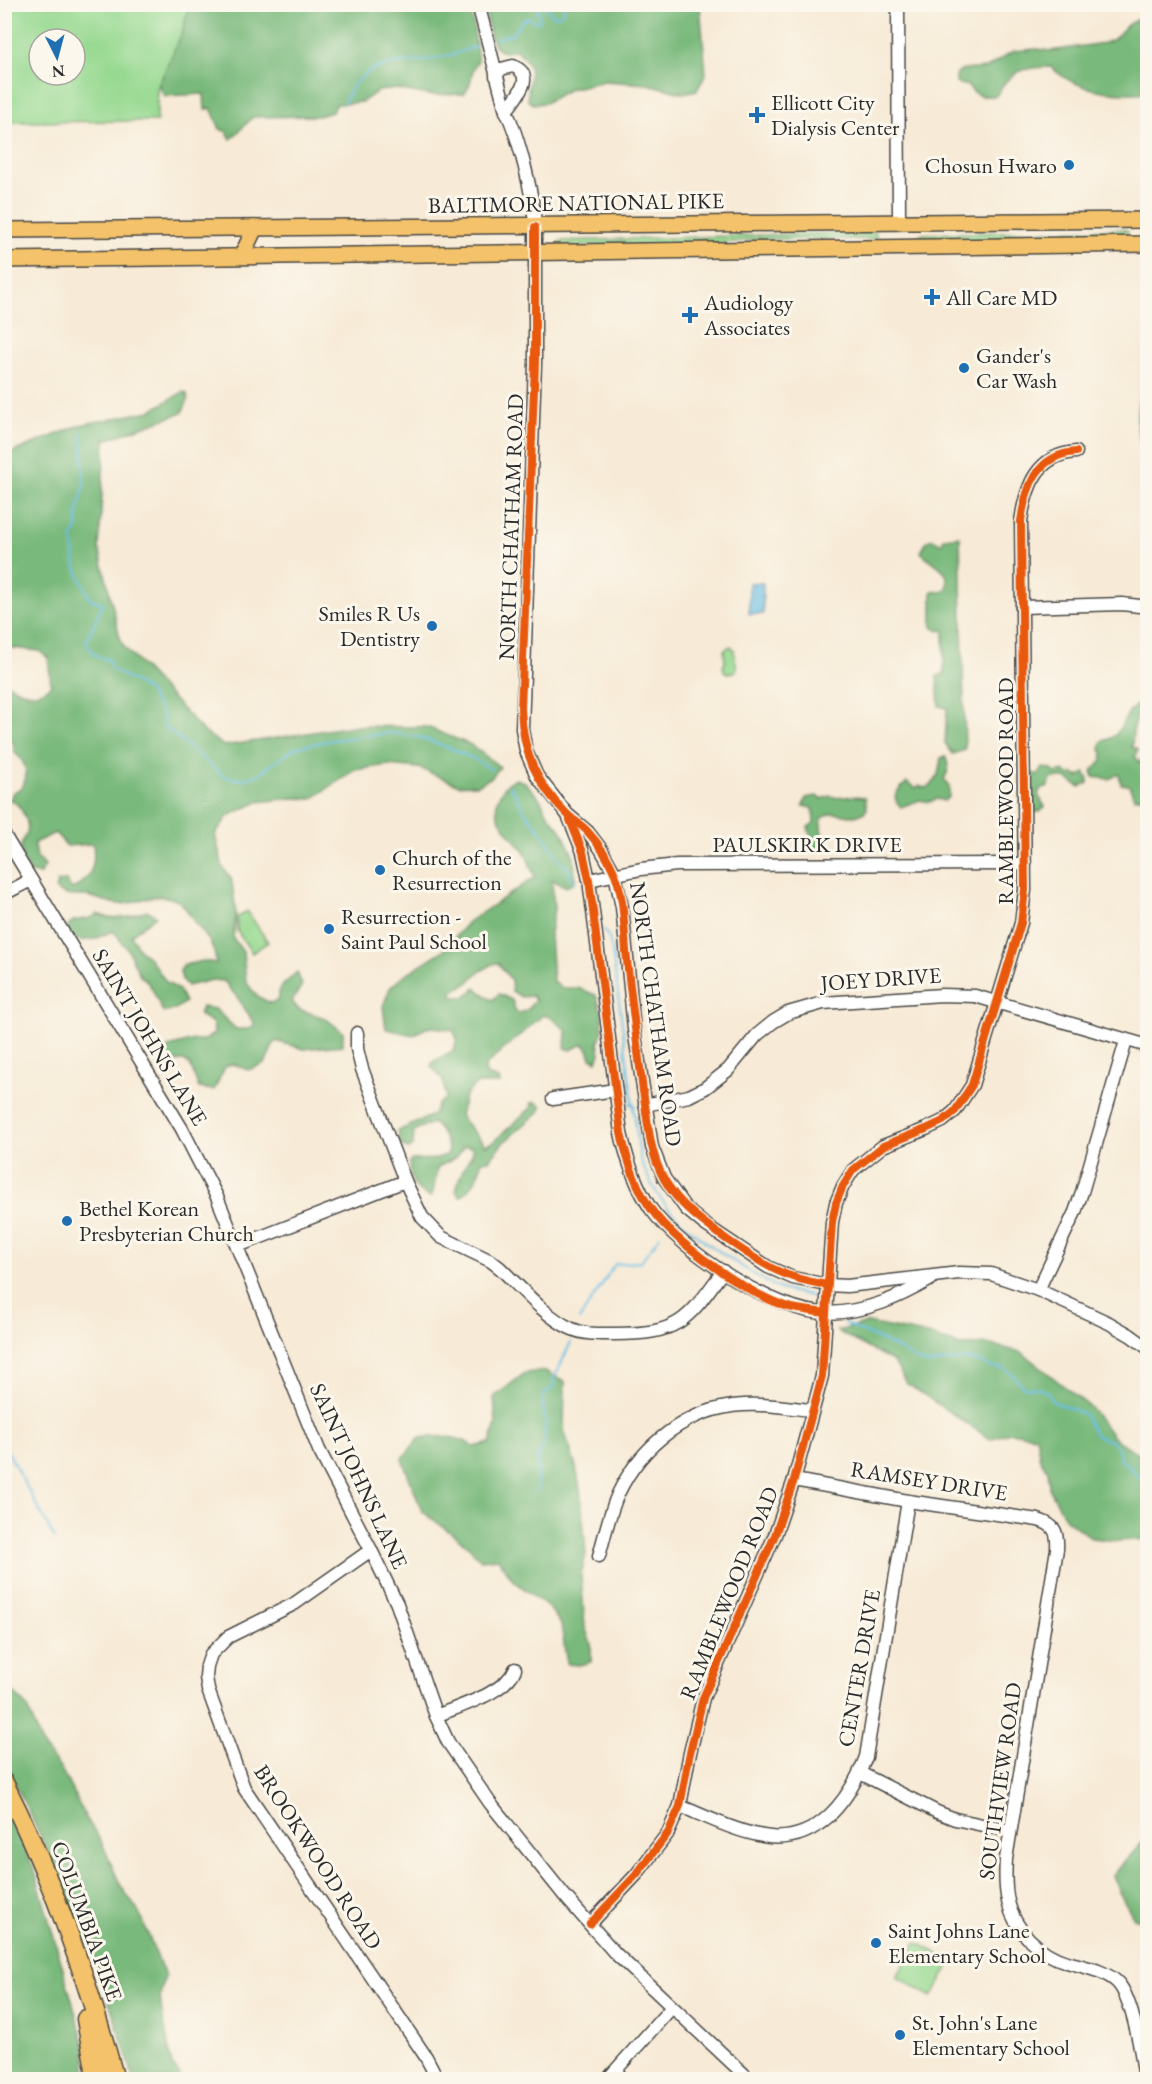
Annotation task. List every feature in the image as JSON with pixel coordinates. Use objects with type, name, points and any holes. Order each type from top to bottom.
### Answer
[{"type":"highway","name":"COLUMBIA PIKE","points":[[4,1783],[49,1878],[115,2079]]},
{"type":"highway","points":[[49,1878],[87,1964],[125,2079]]},
{"type":"highway","points":[[67,1929],[98,2079]]},
{"type":"main road","name":"BALTIMORE NATIONAL PIKE","points":[[4,230],[1145,220]]},
{"type":"main road","points":[[1126,245],[1145,220]]},
{"type":"main road","points":[[910,247],[911,236],[920,231],[1010,229],[1046,221]]},
{"type":"main road","points":[[880,248],[899,222]]},
{"type":"main road","points":[[242,255],[255,228]]},
{"type":"main road","points":[[262,255],[282,228]]},
{"type":"main road","points":[[4,260],[1148,244]]},
{"type":"street","name":"NORTH CHATHAM ROAD","points":[[478,4],[495,76],[525,175],[534,212],[535,227],[536,364],[522,729],[531,765],[537,777],[567,814],[588,832],[615,874],[622,907],[634,1029],[648,1129],[657,1164],[664,1179],[687,1209],[704,1224],[774,1271],[806,1282],[827,1285],[866,1285],[959,1273],[991,1274],[1038,1290],[1109,1323],[1148,1347]]},
{"type":"street","points":[[898,4],[899,222]]},
{"type":"street","points":[[495,76],[501,69],[513,66],[520,69],[525,78],[525,84],[506,111]]},
{"type":"street","name":"RAMBLEWOOD ROAD","points":[[590,1924],[655,1852],[668,1833],[680,1806],[691,1745],[703,1698],[776,1535],[794,1480],[822,1376],[832,1222],[843,1186],[853,1170],[883,1146],[926,1129],[955,1111],[972,1085],[1021,923],[1025,890],[1022,521],[1027,492],[1039,470],[1057,455],[1076,452]]},
{"type":"street","points":[[1022,607],[1122,604],[1148,607]]},
{"type":"street","name":"NORTH CHATHAM ROAD","points":[[567,814],[583,852],[590,880],[615,1090],[626,1154],[640,1191],[652,1210],[666,1226],[723,1272],[787,1306],[826,1313],[867,1309],[897,1298],[934,1277]]},
{"type":"street","name":"SAINT JOHNS LANE","points":[[4,835],[182,1129],[217,1197],[319,1450],[396,1604],[436,1716],[448,1742],[474,1782],[542,1868],[615,1953],[750,2079]]},
{"type":"street","name":"PAULSKIRK DRIVE","points":[[590,880],[641,869],[677,865],[1025,864]]},
{"type":"street","points":[[4,894],[31,880]]},
{"type":"street","name":"JOEY DRIVE","points":[[645,1105],[672,1100],[705,1088],[728,1070],[757,1035],[772,1022],[806,1006],[823,1003],[957,994],[996,1002],[1148,1046]]},
{"type":"street","points":[[357,1033],[357,1049],[362,1069],[405,1181],[422,1217],[441,1237],[491,1261],[556,1320],[581,1332],[595,1334],[656,1332],[672,1326],[696,1309],[723,1272]]},
{"type":"street","points":[[1038,1290],[1075,1212],[1126,1041]]},
{"type":"street","points":[[553,1099],[615,1090]]},
{"type":"street","points":[[238,1246],[405,1181]]},
{"type":"street","points":[[599,1556],[611,1510],[628,1476],[655,1442],[672,1429],[687,1420],[725,1407],[761,1405],[812,1410]]},
{"type":"street","name":"RAMSEY DRIVE","points":[[794,1480],[908,1501],[1038,1520],[1052,1525],[1055,1529]]},
{"type":"street","name":"CENTER DRIVE","points":[[680,1806],[749,1833],[780,1838],[812,1830],[833,1813],[860,1773],[866,1757],[908,1501]]},
{"type":"street","name":"SOUTHVIEW ROAD","points":[[1055,1529],[1058,1540],[1057,1549],[1006,1859],[1005,1887],[1008,1908],[1020,1930],[1036,1947],[1049,1955],[1099,1971],[1118,1983],[1129,2005],[1145,2079]]},
{"type":"street","name":"BROOKWOOD ROAD","points":[[371,1550],[294,1604],[228,1637],[218,1645],[211,1654],[207,1666],[208,1690],[244,1788],[426,2057],[438,2079]]},
{"type":"street","points":[[436,1716],[499,1688],[512,1676],[514,1669]]},
{"type":"street","points":[[860,1773],[946,1815],[1010,1831]]},
{"type":"street","points":[[607,2079],[672,2007]]},
{"type":"green space","points":[[189,4],[467,5],[473,21],[478,61],[464,94],[429,95],[396,89],[378,91],[362,102],[337,104],[332,112],[319,116],[253,117],[231,139],[227,132],[220,129],[211,108],[205,110],[204,94],[164,96],[159,84],[183,31]]},
{"type":"green space","points":[[1144,4],[1148,5],[1147,92],[1122,93],[1096,90],[1072,81],[1051,67],[1018,72],[1006,81],[996,96],[980,96],[968,86],[956,83],[956,74],[962,70],[987,68],[1013,51],[1037,49],[1050,51],[1104,43],[1114,39],[1128,24],[1138,19]]},
{"type":"green space","points":[[4,5],[189,5],[183,31],[157,89],[157,121],[5,122]]},
{"type":"green space","points":[[486,5],[700,5],[706,74],[697,90],[682,93],[647,84],[605,81],[569,89],[545,103],[534,104],[528,101],[530,74],[527,63],[516,50],[503,52],[493,44]]},
{"type":"green space","points":[[1124,229],[1128,231],[1127,234],[1120,236],[1050,236],[922,242],[916,240],[916,237],[923,234]]},
{"type":"green space","points":[[876,232],[876,239],[761,239],[713,244],[559,246],[559,241]]},
{"type":"green space","points":[[183,392],[187,393],[188,400],[182,413],[105,440],[99,548],[120,638],[125,648],[203,731],[224,746],[352,726],[427,727],[471,745],[500,767],[492,777],[478,785],[459,785],[419,768],[388,765],[355,770],[312,799],[293,798],[258,802],[228,816],[215,835],[223,868],[231,878],[236,915],[233,938],[243,952],[246,982],[257,996],[270,1003],[279,1000],[279,989],[297,972],[302,985],[292,1001],[298,1009],[325,1018],[343,1032],[343,1045],[304,1049],[275,1041],[265,1064],[248,1070],[233,1064],[225,1067],[214,1090],[199,1088],[190,1065],[184,1061],[169,1062],[166,1056],[168,1047],[194,1040],[205,1040],[214,1033],[213,1023],[199,1015],[202,1007],[215,1009],[236,1029],[248,1029],[255,1025],[224,981],[212,980],[187,986],[182,980],[180,971],[184,965],[203,961],[216,963],[210,942],[182,904],[173,899],[156,896],[116,904],[90,897],[66,895],[55,889],[58,882],[66,881],[72,889],[84,881],[93,865],[93,844],[67,846],[55,833],[34,843],[37,857],[45,866],[40,874],[30,873],[21,849],[21,843],[28,828],[26,818],[21,809],[10,800],[13,792],[22,788],[26,778],[26,769],[15,753],[13,743],[5,735],[5,683],[28,693],[45,690],[51,685],[48,658],[39,651],[5,647],[5,628],[9,627],[10,622],[9,616],[4,615],[5,455],[80,425],[150,411]]},
{"type":"green space","points":[[960,536],[965,750],[953,754],[945,743],[947,708],[939,706],[937,676],[944,674],[944,630],[938,631],[932,627],[932,591],[942,592],[947,589],[948,582],[944,571],[921,552],[927,541],[933,539],[942,544],[944,538]]},
{"type":"green space","points":[[731,646],[734,649],[737,670],[727,673],[723,666],[725,663],[724,650]]},
{"type":"green space","points":[[1141,702],[1133,731],[1132,747],[1138,750],[1135,756],[1139,763],[1147,752],[1148,796],[1134,798],[1129,785],[1121,784],[1119,774],[1109,779],[1094,777],[1092,771],[1102,760],[1103,752],[1100,749],[1102,741],[1116,734],[1129,712]]},
{"type":"green space","points":[[945,756],[948,768],[944,779],[949,786],[949,797],[944,801],[920,800],[901,807],[895,797],[898,791],[907,782],[915,788],[919,786],[925,788],[930,785],[937,776],[941,758]]},
{"type":"green space","points":[[1043,768],[1052,769],[1055,773],[1064,771],[1068,775],[1074,774],[1078,777],[1085,773],[1088,783],[1080,787],[1065,778],[1052,778],[1047,787],[1041,788],[1038,795],[1045,807],[1040,812],[1032,812],[1028,803],[1031,795],[1026,785],[1033,773],[1038,775]]},
{"type":"green space","points":[[516,779],[525,782],[540,799],[561,830],[574,857],[575,881],[567,887],[552,880],[554,909],[550,934],[553,982],[563,988],[578,988],[596,995],[602,1013],[603,1030],[598,1043],[600,1053],[597,1061],[591,1058],[588,1049],[583,1044],[571,1050],[565,1048],[566,1030],[550,1017],[543,1015],[485,1066],[486,1075],[499,1079],[500,1084],[476,1084],[465,1096],[460,1116],[485,1145],[493,1142],[532,1107],[531,1103],[541,1105],[540,1111],[504,1142],[489,1160],[482,1161],[475,1181],[460,1197],[456,1191],[464,1167],[473,1153],[472,1147],[464,1146],[457,1157],[438,1167],[431,1197],[420,1191],[414,1184],[409,1163],[412,1160],[435,1159],[448,1154],[444,1137],[433,1123],[414,1132],[413,1145],[408,1149],[400,1144],[398,1131],[433,1115],[438,1104],[446,1098],[443,1080],[431,1066],[433,1062],[454,1050],[457,1039],[453,1030],[434,1027],[426,1028],[413,1035],[386,1029],[383,1006],[390,988],[403,976],[444,950],[468,922],[535,877],[526,855],[503,825],[496,809],[497,800],[502,791]],"holes":[[[498,963],[511,980],[512,991],[521,997],[532,996],[535,1000],[527,1010],[520,1013],[516,1012],[512,1000],[499,994],[492,1000],[476,988],[464,997],[453,997],[454,990],[466,984],[492,964]]]},
{"type":"green space","points":[[817,796],[821,799],[831,796],[865,797],[867,809],[858,815],[848,816],[835,813],[821,819],[822,842],[819,849],[814,850],[808,827],[814,823],[813,808],[803,806],[806,798]]},
{"type":"green space","points":[[147,910],[156,916],[131,935],[139,949],[151,960],[166,982],[179,990],[185,1002],[174,1010],[163,1012],[152,989],[140,976],[127,948],[112,931],[85,940],[68,935],[67,927],[73,921],[91,918],[97,914],[110,918],[128,917]]},
{"type":"green space","points":[[247,911],[268,942],[252,953],[237,931],[237,918]]},
{"type":"green space","points":[[868,1323],[929,1335],[961,1346],[987,1344],[1021,1352],[1090,1407],[1114,1438],[1147,1460],[1147,1539],[1118,1541],[1091,1538],[1066,1519],[1049,1488],[1048,1470],[1040,1460],[1036,1436],[1010,1432],[990,1439],[906,1383],[894,1362],[837,1331]]},
{"type":"green space","points":[[545,1371],[565,1382],[564,1430],[576,1467],[581,1495],[586,1554],[581,1576],[585,1627],[591,1644],[591,1662],[579,1665],[567,1664],[561,1624],[550,1609],[513,1580],[498,1558],[481,1560],[467,1545],[422,1511],[402,1459],[419,1438],[455,1438],[474,1447],[490,1443],[496,1424],[494,1397],[525,1373]]},
{"type":"green space","points":[[5,1683],[28,1708],[42,1745],[62,1771],[86,1818],[101,1841],[121,1886],[140,1914],[165,1976],[160,1996],[162,2013],[172,2065],[180,2075],[180,2079],[134,2079],[101,1976],[53,1862],[5,1763]]},
{"type":"green space","points":[[4,1810],[34,1868],[85,2046],[87,2079],[5,2079]]},
{"type":"green space","points":[[1147,1837],[1147,1922],[1134,1918],[1119,1892],[1113,1875]]},
{"type":"green space","points":[[916,1942],[952,1961],[932,1997],[897,1977]]},
{"type":"water","points":[[1148,386],[1147,445],[1140,441],[1137,421],[1139,399],[1144,387]]},
{"type":"water","points":[[749,583],[763,583],[763,614],[749,614]]},
{"type":"waterway","points":[[496,39],[512,34],[524,19],[540,21],[538,10],[540,6],[544,6],[553,15],[559,16],[564,4]]},
{"type":"waterway","points":[[344,103],[351,89],[370,71],[393,64],[439,58],[475,47]]},
{"type":"waterway","points":[[82,433],[84,486],[77,516],[77,529],[72,537],[76,569],[90,599],[103,603],[86,642],[97,656],[108,659],[112,669],[146,689],[161,712],[165,727],[215,769],[224,776],[245,779],[257,775],[295,748],[326,741],[389,733],[418,737],[447,747],[492,770]]},
{"type":"waterway","points":[[510,786],[525,812],[540,830],[559,860],[567,867],[575,884]]},
{"type":"waterway","points":[[603,929],[609,938],[612,950],[640,1157],[655,1190],[687,1227],[754,1275],[774,1286],[816,1298]]},
{"type":"waterway","points":[[627,1104],[632,1103],[635,1106]]},
{"type":"waterway","points":[[579,1320],[615,1264],[640,1262],[660,1236]]},
{"type":"waterway","points":[[844,1323],[895,1347],[918,1361],[928,1364],[967,1359],[980,1362],[990,1367],[1002,1368],[1012,1374],[1023,1387],[1048,1392],[1052,1401],[1084,1414],[1095,1435],[1113,1442],[1119,1450],[1120,1458],[1144,1481],[1148,1482]]},
{"type":"waterway","points":[[537,1492],[538,1456],[543,1448],[546,1423],[542,1401],[544,1395],[555,1386],[553,1381],[571,1342]]},
{"type":"waterway","points":[[4,1445],[55,1539]]},
{"type":"cycle path","points":[[535,227],[535,364],[521,709],[528,754],[547,791],[596,842],[610,863],[618,883],[648,1125],[655,1158],[664,1179],[677,1198],[693,1214],[754,1257],[786,1275],[827,1285]]},
{"type":"cycle path","points":[[590,1924],[636,1875],[668,1833],[680,1806],[703,1698],[775,1535],[794,1480],[822,1376],[832,1222],[843,1186],[853,1170],[883,1146],[943,1121],[955,1111],[972,1085],[1021,923],[1025,890],[1021,521],[1023,508],[1030,485],[1043,466],[1063,454],[1076,452]]},
{"type":"cycle path","points":[[570,820],[583,852],[589,880],[621,1133],[640,1191],[662,1223],[712,1265],[751,1290],[785,1306],[826,1313]]},
{"type":"place","name":"Ellicott City Dialysis Center","points":[[757,115]]},
{"type":"place","name":"Chosun Hwaro","points":[[1069,165]]},
{"type":"place","name":"All Care MD","points":[[932,297]]},
{"type":"place","name":"Audiology Associates","points":[[690,315]]},
{"type":"place","name":"Gander's Car Wash","points":[[964,368]]},
{"type":"place","name":"Smiles R Us Dentistry","points":[[432,626]]},
{"type":"place","name":"Church of the Resurrection","points":[[380,870]]},
{"type":"place","name":"Resurrection - Saint Paul School","points":[[329,929]]},
{"type":"place","name":"Bethel Korean Presbyterian Church","points":[[67,1221]]},
{"type":"place","name":"Saint Johns Lane Elementary School","points":[[876,1943]]},
{"type":"place","name":"St. John's Lane Elementary School","points":[[900,2035]]}]
